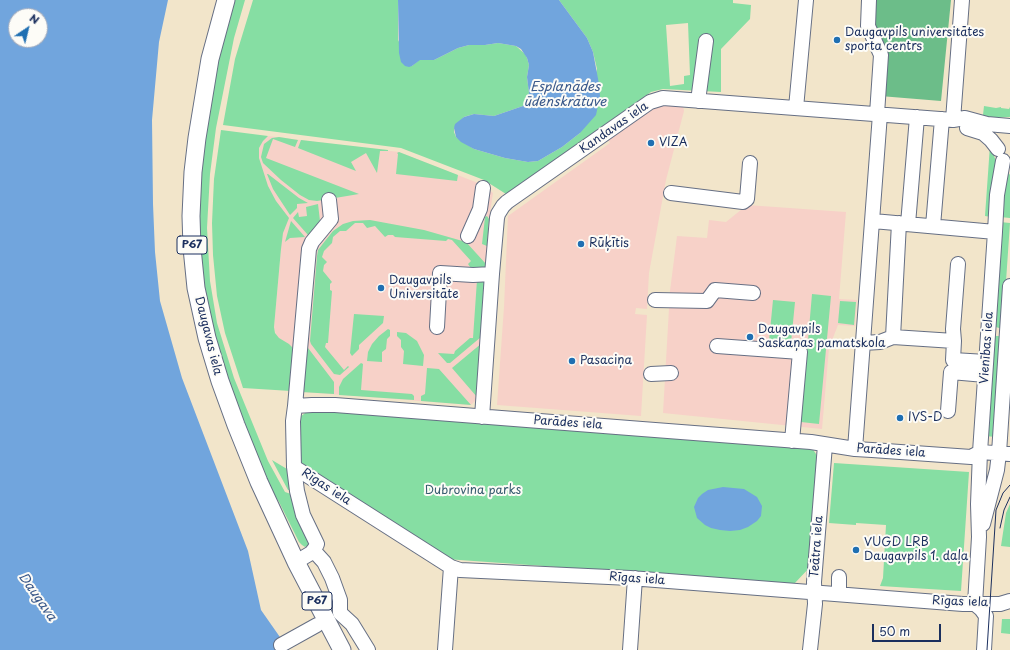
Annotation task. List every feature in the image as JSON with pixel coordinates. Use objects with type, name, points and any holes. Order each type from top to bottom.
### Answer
[{"type":"main road","name":"Daugavas iela","points":[[226,0],[210,59],[193,172],[191,216],[192,248],[196,288],[207,338],[220,381],[236,425],[296,562],[342,650]]},
{"type":"street","points":[[796,108],[806,0]]},
{"type":"street","points":[[855,449],[872,221],[881,55],[868,26],[869,0]]},
{"type":"street","points":[[933,226],[961,0]]},
{"type":"street","points":[[696,101],[706,41]]},
{"type":"street","name":"Kandavas iela","points":[[498,214],[503,206],[508,202],[650,102],[663,98],[947,119],[965,118],[987,124],[1010,126]]},
{"type":"street","points":[[893,337],[904,224],[917,117]]},
{"type":"street","name":"Kandavas iela","points":[[947,119],[964,127],[983,133],[991,140],[1004,158]]},
{"type":"street","points":[[1004,158],[1000,141],[1003,135],[1010,129]]},
{"type":"street","name":"Vienības iela","points":[[974,604],[979,537],[978,504],[980,452],[994,232],[997,195],[1004,158]]},
{"type":"street","points":[[671,193],[743,202],[747,198],[750,163]]},
{"type":"street","points":[[468,236],[480,209],[483,188]]},
{"type":"street","points":[[296,562],[305,558],[314,551],[317,544],[303,516],[298,501],[294,467],[293,421],[309,249],[312,242],[331,219],[329,200]]},
{"type":"street","points":[[480,209],[498,214],[492,274],[482,417]]},
{"type":"street","points":[[872,221],[994,232]]},
{"type":"street","points":[[958,264],[952,329],[954,341],[953,360],[986,369]]},
{"type":"street","points":[[437,327],[440,273],[473,275],[492,274]]},
{"type":"street","name":"Vienības iela","points":[[979,537],[1005,453],[1007,329],[1010,286]]},
{"type":"street","points":[[655,300],[707,301],[715,290],[754,293]]},
{"type":"street","points":[[989,327],[995,331],[1002,332],[1007,329]]},
{"type":"street","points":[[863,343],[880,342],[893,337],[954,341]]},
{"type":"street","points":[[717,346],[800,352],[792,441]]},
{"type":"street","points":[[948,411],[951,372],[986,369]]},
{"type":"street","points":[[651,374],[671,373]]},
{"type":"street","name":"Parādes iela","points":[[295,406],[312,404],[335,405],[792,441],[855,449],[971,457],[980,452],[1005,453]]},
{"type":"street","name":"Teātra iela","points":[[810,650],[815,604],[814,593],[825,445]]},
{"type":"street","name":"Rīgas iela","points":[[294,467],[451,567],[460,570],[635,578],[814,593],[974,604],[1005,602]]},
{"type":"street","points":[[314,551],[324,562],[340,600],[336,615],[352,624],[368,650]]},
{"type":"street","points":[[445,650],[451,567]]},
{"type":"street","points":[[839,577],[839,594]]},
{"type":"street","points":[[630,650],[635,578]]},
{"type":"street","points":[[974,604],[981,609],[986,616],[984,650]]},
{"type":"street","points":[[281,645],[317,625]]},
{"type":"shaded area","points":[[658,104],[683,106],[684,111],[666,180],[649,273],[647,309],[636,308],[635,314],[647,315],[641,416],[497,405],[504,307],[508,216],[610,143],[607,138]]},
{"type":"shaded area","name":"Daugavpils Universitāte","points":[[268,136],[399,152],[483,185],[493,193],[489,219],[481,337],[479,397],[471,405],[291,391],[274,327],[281,249],[259,158],[259,148]]},
{"type":"shaded area","name":"Daugavpils Saskaņas pamatskola","points":[[747,205],[846,212],[839,299],[857,300],[855,326],[838,325],[829,348],[822,429],[663,413],[670,291],[677,236],[707,238],[709,220],[726,222]]},
{"type":"green space","points":[[232,0],[245,0],[234,38],[216,128],[210,174],[207,228],[210,281],[217,323],[234,378],[268,461],[285,492],[291,494],[309,542],[305,547],[299,542],[279,502],[266,483],[211,335],[196,225],[204,126],[213,71]]},
{"type":"green space","points":[[253,0],[398,0],[398,40],[412,66],[419,60],[434,60],[458,48],[469,45],[498,43],[516,46],[525,54],[529,65],[527,77],[529,93],[523,106],[494,116],[474,114],[464,117],[454,128],[454,132],[456,137],[474,149],[505,158],[528,162],[538,161],[562,147],[580,133],[597,69],[593,52],[587,38],[559,0],[733,0],[733,3],[751,5],[750,19],[721,49],[721,92],[663,89],[651,92],[506,194],[484,180],[401,148],[223,125],[235,59]],"holes":[[[688,23],[690,75],[684,76],[684,84],[670,86],[666,25]]]},
{"type":"green space","points":[[868,0],[951,0],[941,101],[880,96],[874,28]]},
{"type":"green space","points":[[984,106],[1009,109],[1010,107],[1010,117],[991,118],[985,116],[983,115]]},
{"type":"green space","points":[[221,130],[268,136],[259,148],[259,158],[268,186],[276,201],[289,218],[283,233],[274,327],[275,333],[279,338],[292,347],[294,353],[291,391],[243,388],[225,333],[217,296],[212,223],[214,179]]},
{"type":"green space","points":[[279,137],[298,140],[295,147],[273,139],[266,158],[359,194],[317,201],[309,200],[300,195],[263,163],[261,157],[264,144],[272,138]]},
{"type":"green space","points":[[301,140],[388,151],[380,151],[377,173],[366,153],[351,162],[356,171],[298,148]]},
{"type":"green space","points":[[990,145],[997,164],[991,217],[985,216]]},
{"type":"green space","points":[[399,152],[458,175],[457,181],[396,174],[397,153]]},
{"type":"green space","points":[[1008,172],[1010,175],[1010,218],[1000,217]]},
{"type":"green space","points":[[267,174],[308,203],[297,204],[297,208],[290,215],[273,189]]},
{"type":"green space","points":[[318,204],[320,221],[312,233],[308,235],[293,218],[298,212],[299,217],[307,216],[306,207]]},
{"type":"green space","points":[[487,216],[489,219],[487,246],[482,244],[485,217]]},
{"type":"green space","points":[[370,220],[424,230],[466,242],[486,264],[485,271],[473,271],[468,264],[471,261],[452,240],[448,239],[446,241],[395,237],[393,235],[388,235],[385,237],[375,226],[367,228],[363,223],[355,223],[346,231],[340,231],[333,237],[332,243],[324,251],[322,257],[327,262],[324,265],[323,271],[332,282],[330,284],[330,290],[332,291],[328,343],[326,343],[325,347],[344,370],[348,366],[349,367],[340,375],[334,374],[310,341],[318,250],[333,231],[343,224],[353,221]]},
{"type":"green space","points":[[291,221],[305,237],[290,238],[285,242]]},
{"type":"green space","points":[[1000,222],[1010,223],[1003,325],[999,328],[994,324]]},
{"type":"green space","points":[[485,279],[481,337],[450,363],[447,363],[438,353],[454,354],[455,351],[470,338],[473,338],[477,280]]},
{"type":"green space","points":[[812,294],[831,296],[819,424],[801,422]]},
{"type":"green space","points":[[773,300],[795,302],[791,343],[769,341]]},
{"type":"green space","points":[[840,301],[856,302],[854,325],[838,323]]},
{"type":"green space","points":[[354,314],[384,316],[383,323],[359,345],[359,349],[352,356],[350,353]]},
{"type":"green space","points":[[388,329],[390,330],[390,336],[387,339],[386,349],[382,352],[382,362],[367,361],[368,352],[372,344]]},
{"type":"green space","points":[[397,332],[406,333],[417,341],[424,355],[423,366],[403,364],[404,351],[401,347],[401,340],[397,336]]},
{"type":"green space","points":[[993,336],[1002,336],[995,437],[986,436]]},
{"type":"green space","points":[[482,343],[477,397],[452,368]]},
{"type":"green space","points":[[305,344],[334,382],[334,394],[301,392]]},
{"type":"green space","points":[[361,363],[363,364],[361,390],[412,394],[414,396],[414,400],[339,395],[339,387],[343,379]]},
{"type":"green space","points":[[427,368],[439,369],[471,405],[421,401],[421,396],[425,394]]},
{"type":"green space","name":"Dubrovina parks","points":[[309,410],[812,448],[818,457],[811,566],[794,584],[446,559],[301,465],[300,417]]},
{"type":"green space","points":[[272,460],[287,469],[289,473],[291,490],[288,490]]},
{"type":"green space","points":[[834,463],[969,472],[961,591],[880,586],[883,578],[886,525],[829,523]]},
{"type":"green space","points":[[1010,504],[1010,547],[1001,546],[1006,513]]},
{"type":"green space","points":[[1002,619],[1010,619],[1010,634],[1001,633]]},
{"type":"water","name":"Daugava","points":[[0,0],[168,0],[159,42],[152,120],[155,252],[160,301],[182,378],[248,551],[261,610],[289,650],[0,650]]},
{"type":"water","name":"Esplanādes ūdenskrātuve","points":[[398,0],[559,0],[587,38],[593,52],[600,96],[596,115],[580,133],[562,147],[538,161],[528,162],[505,158],[474,149],[461,142],[456,137],[454,128],[455,124],[464,117],[474,114],[494,116],[523,106],[529,93],[527,77],[529,65],[527,58],[521,49],[516,46],[498,43],[469,45],[458,48],[434,60],[420,60],[412,66],[405,66],[401,62],[399,53]]},
{"type":"water","points":[[723,487],[744,489],[757,497],[762,506],[761,516],[757,521],[740,530],[730,531],[711,528],[697,518],[694,507],[698,498],[708,490]]},
{"type":"tram line","points":[[987,650],[996,510],[1003,493],[1010,485]]},
{"type":"tram line","points":[[1000,528],[1004,510],[1010,497]]},
{"type":"place","name":"Daugavpils universitātes sporta centrs","points":[[837,40]]},
{"type":"place","name":"VIZA","points":[[651,143]]},
{"type":"place","name":"Rūķītis","points":[[581,244]]},
{"type":"place","name":"Daugavpils Universitāte","points":[[381,288]]},
{"type":"place","name":"Daugavpils Saskaņas pamatskola","points":[[750,337]]},
{"type":"place","name":"Pasaciņa","points":[[572,361]]},
{"type":"place","name":"IVS-D","points":[[900,418]]},
{"type":"place","name":"VUGD LRB Daugavpils 1. daļa","points":[[856,550]]}]
